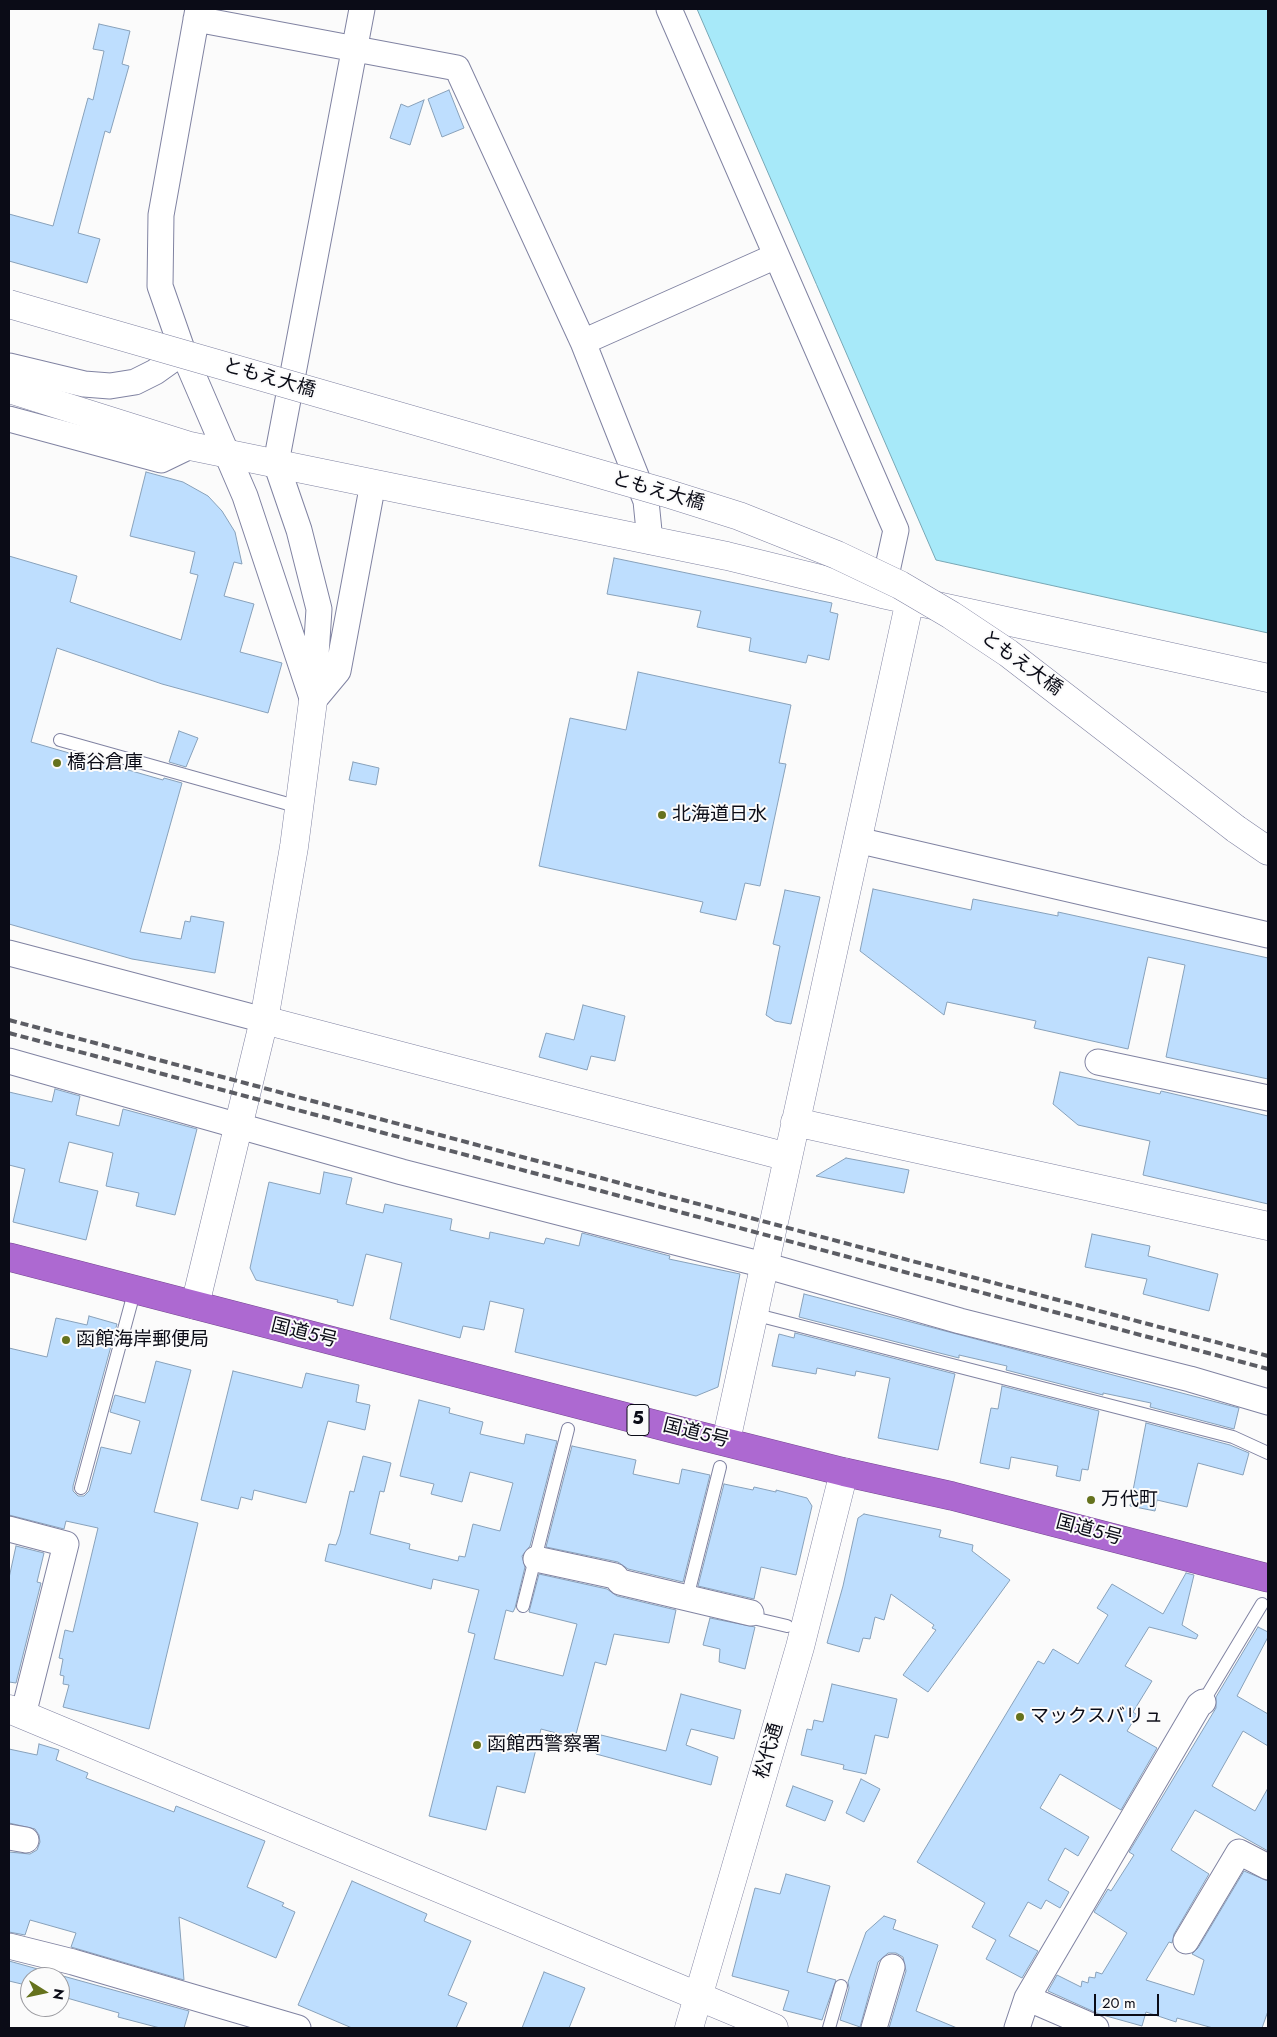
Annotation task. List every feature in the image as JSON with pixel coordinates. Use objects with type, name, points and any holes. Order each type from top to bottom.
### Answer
[{"type":"highway","name":"国道5号","points":[[9,1256],[195,1305],[723,1454],[844,1472],[952,1496],[1265,1591]]},
{"type":"street","points":[[195,1305],[264,1020],[299,807],[313,700],[319,609],[299,530],[276,463],[362,9]]},
{"type":"street","points":[[669,9],[896,530],[882,594]]},
{"type":"street","points":[[313,700],[245,496],[224,452],[183,352],[160,286],[161,216],[197,14],[355,50],[458,68],[583,342],[646,501],[650,541]]},
{"type":"street","points":[[583,342],[776,256]]},
{"type":"street","name":"ともえ大橋","points":[[9,304],[666,493],[739,516],[837,555],[900,585],[951,615],[1008,653],[1236,829],[1268,851]]},
{"type":"street","points":[[9,366],[84,384],[110,386],[135,382],[155,372],[183,352]]},
{"type":"street","points":[[9,389],[190,446],[727,556],[882,594],[1268,678]]},
{"type":"street","points":[[9,419],[161,460],[190,446]]},
{"type":"street","points":[[313,700],[338,671],[373,483]]},
{"type":"street","points":[[723,1454],[910,600]]},
{"type":"street","points":[[857,840],[1268,935]]},
{"type":"street","points":[[9,953],[788,1157]]},
{"type":"street","points":[[9,1061],[238,1127],[412,1174],[764,1264],[960,1321],[1190,1379],[1268,1402]]},
{"type":"street","points":[[1098,1062],[1268,1098]]},
{"type":"street","points":[[795,1122],[1268,1226]]},
{"type":"street","name":"松代通","points":[[689,2028],[805,1629],[844,1472]]},
{"type":"street","points":[[9,1529],[66,1544],[16,1711],[698,1998],[774,2028]]},
{"type":"street","points":[[536,1559],[615,1576],[620,1582],[751,1613]]},
{"type":"street","points":[[1017,2028],[1027,1998],[1199,1705],[1203,1702]]},
{"type":"street","points":[[1186,1941],[1239,1852],[1268,1867]]},
{"type":"street","points":[[9,1946],[73,1962],[298,2028]]},
{"type":"street","points":[[874,2028],[892,1967]]},
{"type":"street","points":[[1027,1998],[1096,2028]]},
{"type":"lane","points":[[60,740],[299,807]]},
{"type":"lane","points":[[81,1488],[135,1290]]},
{"type":"lane","points":[[754,1314],[1233,1437],[1268,1453]]},
{"type":"lane","points":[[523,1606],[568,1429]]},
{"type":"lane","points":[[687,1598],[723,1454]]},
{"type":"lane","points":[[1203,1702],[1265,1591]]},
{"type":"lane","points":[[751,1613],[753,1618],[787,1626]]},
{"type":"lane","points":[[828,2028],[841,1986]]},
{"type":"water","points":[[697,9],[1268,9],[1268,633],[936,560]]},
{"type":"building","points":[[99,24],[130,31],[122,64],[129,66],[110,133],[105,131],[78,233],[100,239],[87,283],[9,261],[9,214],[53,226],[88,98],[93,100],[104,51],[93,49]]},
{"type":"building","points":[[449,90],[464,128],[442,137],[428,99]]},
{"type":"building","points":[[424,100],[410,145],[390,138],[401,104],[408,107]]},
{"type":"building","points":[[146,472],[183,482],[208,496],[222,511],[235,532],[242,564],[234,562],[224,596],[254,604],[240,652],[282,663],[268,713],[162,684],[57,648],[31,742],[163,780],[164,778],[182,783],[140,932],[181,939],[185,921],[190,922],[191,916],[224,922],[215,973],[132,959],[9,924],[9,556],[77,576],[70,602],[181,640],[198,575],[190,573],[195,552],[130,536]]},
{"type":"building","points":[[614,558],[832,603],[830,612],[838,614],[829,660],[808,655],[806,663],[749,651],[751,638],[697,627],[701,611],[607,594]]},
{"type":"building","name":"北海道日水","points":[[638,672],[791,705],[779,763],[786,764],[760,886],[745,883],[736,920],[700,912],[703,902],[539,866],[570,718],[626,730]]},
{"type":"building","points":[[179,731],[198,738],[186,767],[169,762]]},
{"type":"building","points":[[353,762],[379,768],[376,785],[349,780]]},
{"type":"building","points":[[873,889],[971,910],[973,899],[1058,916],[1058,912],[1268,958],[1268,1079],[1166,1057],[1185,965],[1148,957],[1128,1049],[1034,1028],[1036,1021],[947,1002],[944,1015],[860,951]]},
{"type":"building","points":[[785,890],[820,897],[791,1024],[775,1021],[766,1015],[780,946],[773,944]]},
{"type":"building","points":[[583,1005],[625,1016],[615,1061],[591,1056],[587,1070],[539,1057],[546,1033],[574,1040]]},
{"type":"building","points":[[1060,1072],[1160,1094],[1161,1091],[1268,1116],[1268,1204],[1143,1175],[1150,1141],[1078,1125],[1053,1104]]},
{"type":"building","points":[[55,1089],[80,1096],[76,1115],[119,1126],[123,1109],[197,1129],[175,1215],[136,1206],[139,1193],[106,1186],[113,1153],[69,1142],[59,1182],[98,1191],[86,1240],[13,1222],[25,1169],[9,1165],[9,1092],[52,1102]]},
{"type":"building","points":[[846,1158],[909,1170],[904,1193],[816,1176]]},
{"type":"building","points":[[324,1172],[352,1178],[346,1204],[383,1213],[385,1204],[452,1219],[450,1230],[489,1239],[490,1232],[544,1244],[546,1238],[579,1246],[582,1233],[670,1256],[669,1259],[740,1274],[718,1387],[696,1396],[515,1352],[524,1309],[490,1301],[484,1330],[463,1326],[460,1338],[390,1319],[402,1263],[366,1254],[353,1306],[337,1302],[338,1300],[256,1280],[250,1268],[269,1182],[320,1194]]},
{"type":"building","points":[[1092,1234],[1150,1246],[1148,1256],[1218,1274],[1209,1311],[1143,1294],[1147,1279],[1085,1267]]},
{"type":"building","points":[[804,1294],[1239,1408],[1234,1429],[1150,1407],[1151,1403],[1103,1393],[1103,1395],[1006,1370],[1007,1366],[959,1355],[959,1358],[799,1317]]},
{"type":"building","points":[[89,1316],[117,1324],[73,1486],[73,1491],[78,1496],[84,1496],[89,1491],[101,1447],[131,1454],[140,1421],[110,1412],[115,1395],[145,1403],[156,1361],[191,1370],[154,1512],[198,1523],[149,1729],[63,1707],[69,1685],[63,1684],[64,1676],[60,1675],[63,1659],[59,1658],[65,1630],[73,1632],[98,1528],[66,1521],[64,1529],[9,1515],[9,1348],[47,1357],[56,1318],[87,1325]]},
{"type":"building","points":[[795,1333],[955,1374],[938,1450],[878,1438],[890,1378],[856,1371],[855,1376],[817,1368],[816,1374],[772,1366],[779,1334],[794,1338]]},
{"type":"building","points":[[233,1371],[302,1388],[306,1373],[359,1385],[356,1402],[370,1405],[365,1430],[328,1421],[306,1503],[254,1490],[252,1500],[241,1497],[238,1509],[201,1500]]},
{"type":"building","points":[[1002,1386],[1099,1411],[1088,1470],[1082,1469],[1080,1481],[1056,1476],[1058,1466],[1011,1457],[1009,1469],[980,1463],[991,1408],[998,1409]]},
{"type":"building","points":[[419,1400],[450,1408],[449,1413],[483,1422],[480,1434],[524,1444],[526,1434],[557,1441],[530,1546],[522,1556],[525,1567],[515,1608],[513,1612],[506,1610],[494,1659],[563,1676],[577,1624],[529,1612],[539,1574],[607,1589],[617,1596],[676,1610],[669,1643],[614,1634],[606,1665],[595,1662],[575,1738],[541,1729],[525,1793],[497,1786],[486,1830],[429,1816],[475,1634],[468,1632],[479,1590],[433,1579],[431,1589],[325,1561],[329,1544],[336,1545],[340,1534],[350,1491],[354,1492],[363,1456],[391,1463],[384,1492],[380,1491],[370,1534],[410,1544],[409,1549],[458,1561],[459,1556],[465,1557],[473,1524],[500,1531],[513,1483],[470,1472],[462,1502],[431,1494],[434,1484],[400,1476]]},
{"type":"building","points":[[1146,1423],[1230,1445],[1249,1453],[1243,1475],[1198,1463],[1187,1507],[1157,1500],[1155,1511],[1130,1506]]},
{"type":"building","points":[[572,1446],[636,1460],[633,1474],[679,1484],[682,1469],[710,1475],[683,1582],[628,1569],[618,1562],[546,1547]]},
{"type":"building","points":[[724,1484],[753,1490],[754,1487],[776,1492],[776,1490],[807,1498],[812,1506],[796,1575],[761,1567],[754,1599],[698,1586]]},
{"type":"building","points":[[864,1514],[941,1530],[939,1537],[973,1545],[972,1551],[1010,1580],[928,1692],[903,1675],[936,1630],[932,1628],[934,1625],[891,1594],[884,1620],[875,1617],[870,1639],[863,1638],[859,1652],[827,1643],[843,1586],[858,1518]]},
{"type":"building","points":[[16,1546],[44,1553],[37,1582],[41,1583],[16,1683],[9,1682],[9,1578]]},
{"type":"building","points":[[1186,1573],[1194,1575],[1182,1625],[1198,1635],[1196,1639],[1149,1627],[1125,1666],[1152,1681],[1133,1712],[1137,1715],[1127,1731],[1157,1748],[1121,1810],[1060,1774],[1040,1808],[1089,1837],[1078,1856],[1065,1848],[1048,1880],[1069,1892],[1060,1908],[1046,1900],[1041,1909],[1028,1902],[1009,1936],[1038,1951],[1022,1978],[986,1959],[996,1940],[972,1927],[985,1903],[917,1862],[1038,1661],[1044,1664],[1053,1649],[1078,1664],[1108,1615],[1097,1608],[1112,1584],[1163,1614]]},
{"type":"building","points":[[710,1618],[755,1627],[745,1669],[719,1662],[720,1649],[703,1645]]},
{"type":"building","points":[[1258,1627],[1268,1632],[1268,1637],[1237,1696],[1268,1714],[1268,1746],[1243,1731],[1212,1786],[1255,1811],[1268,1788],[1268,1851],[1195,1810],[1171,1850],[1209,1874],[1174,1934],[1172,1943],[1169,1942],[1146,1980],[1194,1995],[1204,1960],[1192,1954],[1198,1948],[1244,1871],[1268,1881],[1268,2011],[1262,2028],[1213,2028],[1177,2018],[1176,2022],[1146,2012],[1142,2026],[1099,2014],[1048,1991],[1057,1975],[1081,1987],[1082,1981],[1088,1983],[1089,1977],[1095,1978],[1096,1972],[1102,1974],[1127,1933],[1094,1912],[1108,1889],[1111,1891],[1134,1855],[1129,1852],[1216,1708],[1216,1697]]},
{"type":"building","points":[[832,1684],[897,1699],[888,1738],[875,1735],[866,1774],[843,1769],[844,1765],[801,1755],[807,1729],[812,1730],[814,1720],[823,1722]]},
{"type":"building","points":[[681,1694],[741,1710],[734,1739],[691,1729],[686,1745],[718,1757],[711,1785],[596,1754],[601,1735],[666,1751]]},
{"type":"building","points":[[39,1744],[59,1750],[56,1760],[88,1773],[86,1778],[174,1812],[176,1806],[265,1841],[247,1887],[284,1903],[282,1906],[295,1912],[276,1958],[179,1917],[184,1980],[71,1947],[76,1933],[30,1920],[25,1935],[9,1932],[9,1852],[30,1854],[37,1850],[40,1842],[39,1835],[35,1829],[9,1823],[9,1749],[37,1755]]},
{"type":"building","points":[[861,1779],[880,1789],[864,1822],[846,1813]]},
{"type":"building","points":[[793,1786],[833,1801],[825,1821],[786,1806]]},
{"type":"building","points":[[786,1874],[830,1886],[807,1972],[836,1980],[822,2020],[783,2010],[789,1991],[732,1976],[755,1888],[780,1894]]},
{"type":"building","points":[[352,1881],[427,1914],[424,1921],[471,1941],[448,1995],[467,2003],[456,2028],[352,2028],[298,2005]]},
{"type":"building","points":[[884,1916],[896,1920],[893,1929],[938,1945],[916,2011],[957,2028],[889,2028],[906,1971],[903,1957],[896,1953],[888,1953],[878,1962],[860,2027],[840,2020],[849,1988],[848,1982],[866,1932]]},
{"type":"building","points":[[9,1961],[31,1967],[20,1967],[20,1984],[9,1981]]},
{"type":"building","points":[[544,1972],[585,1988],[569,2028],[522,2028]]},
{"type":"building","points":[[70,1978],[189,2011],[184,2028],[160,2028],[118,2017],[119,2013],[70,1999]]},
{"type":"railway","points":[[9,1020],[1268,1356]]},
{"type":"railway","points":[[9,1033],[1268,1369]]},
{"type":"place","name":"橋谷倉庫","points":[[57,763]]},
{"type":"place","name":"北海道日水","points":[[662,815]]},
{"type":"place","name":"函館海岸郵便局","points":[[66,1340]]},
{"type":"place","name":"万代町","points":[[1091,1500]]},
{"type":"place","name":"マックスバリュ","points":[[1020,1717]]},
{"type":"place","name":"函館西警察署","points":[[477,1745]]}]
